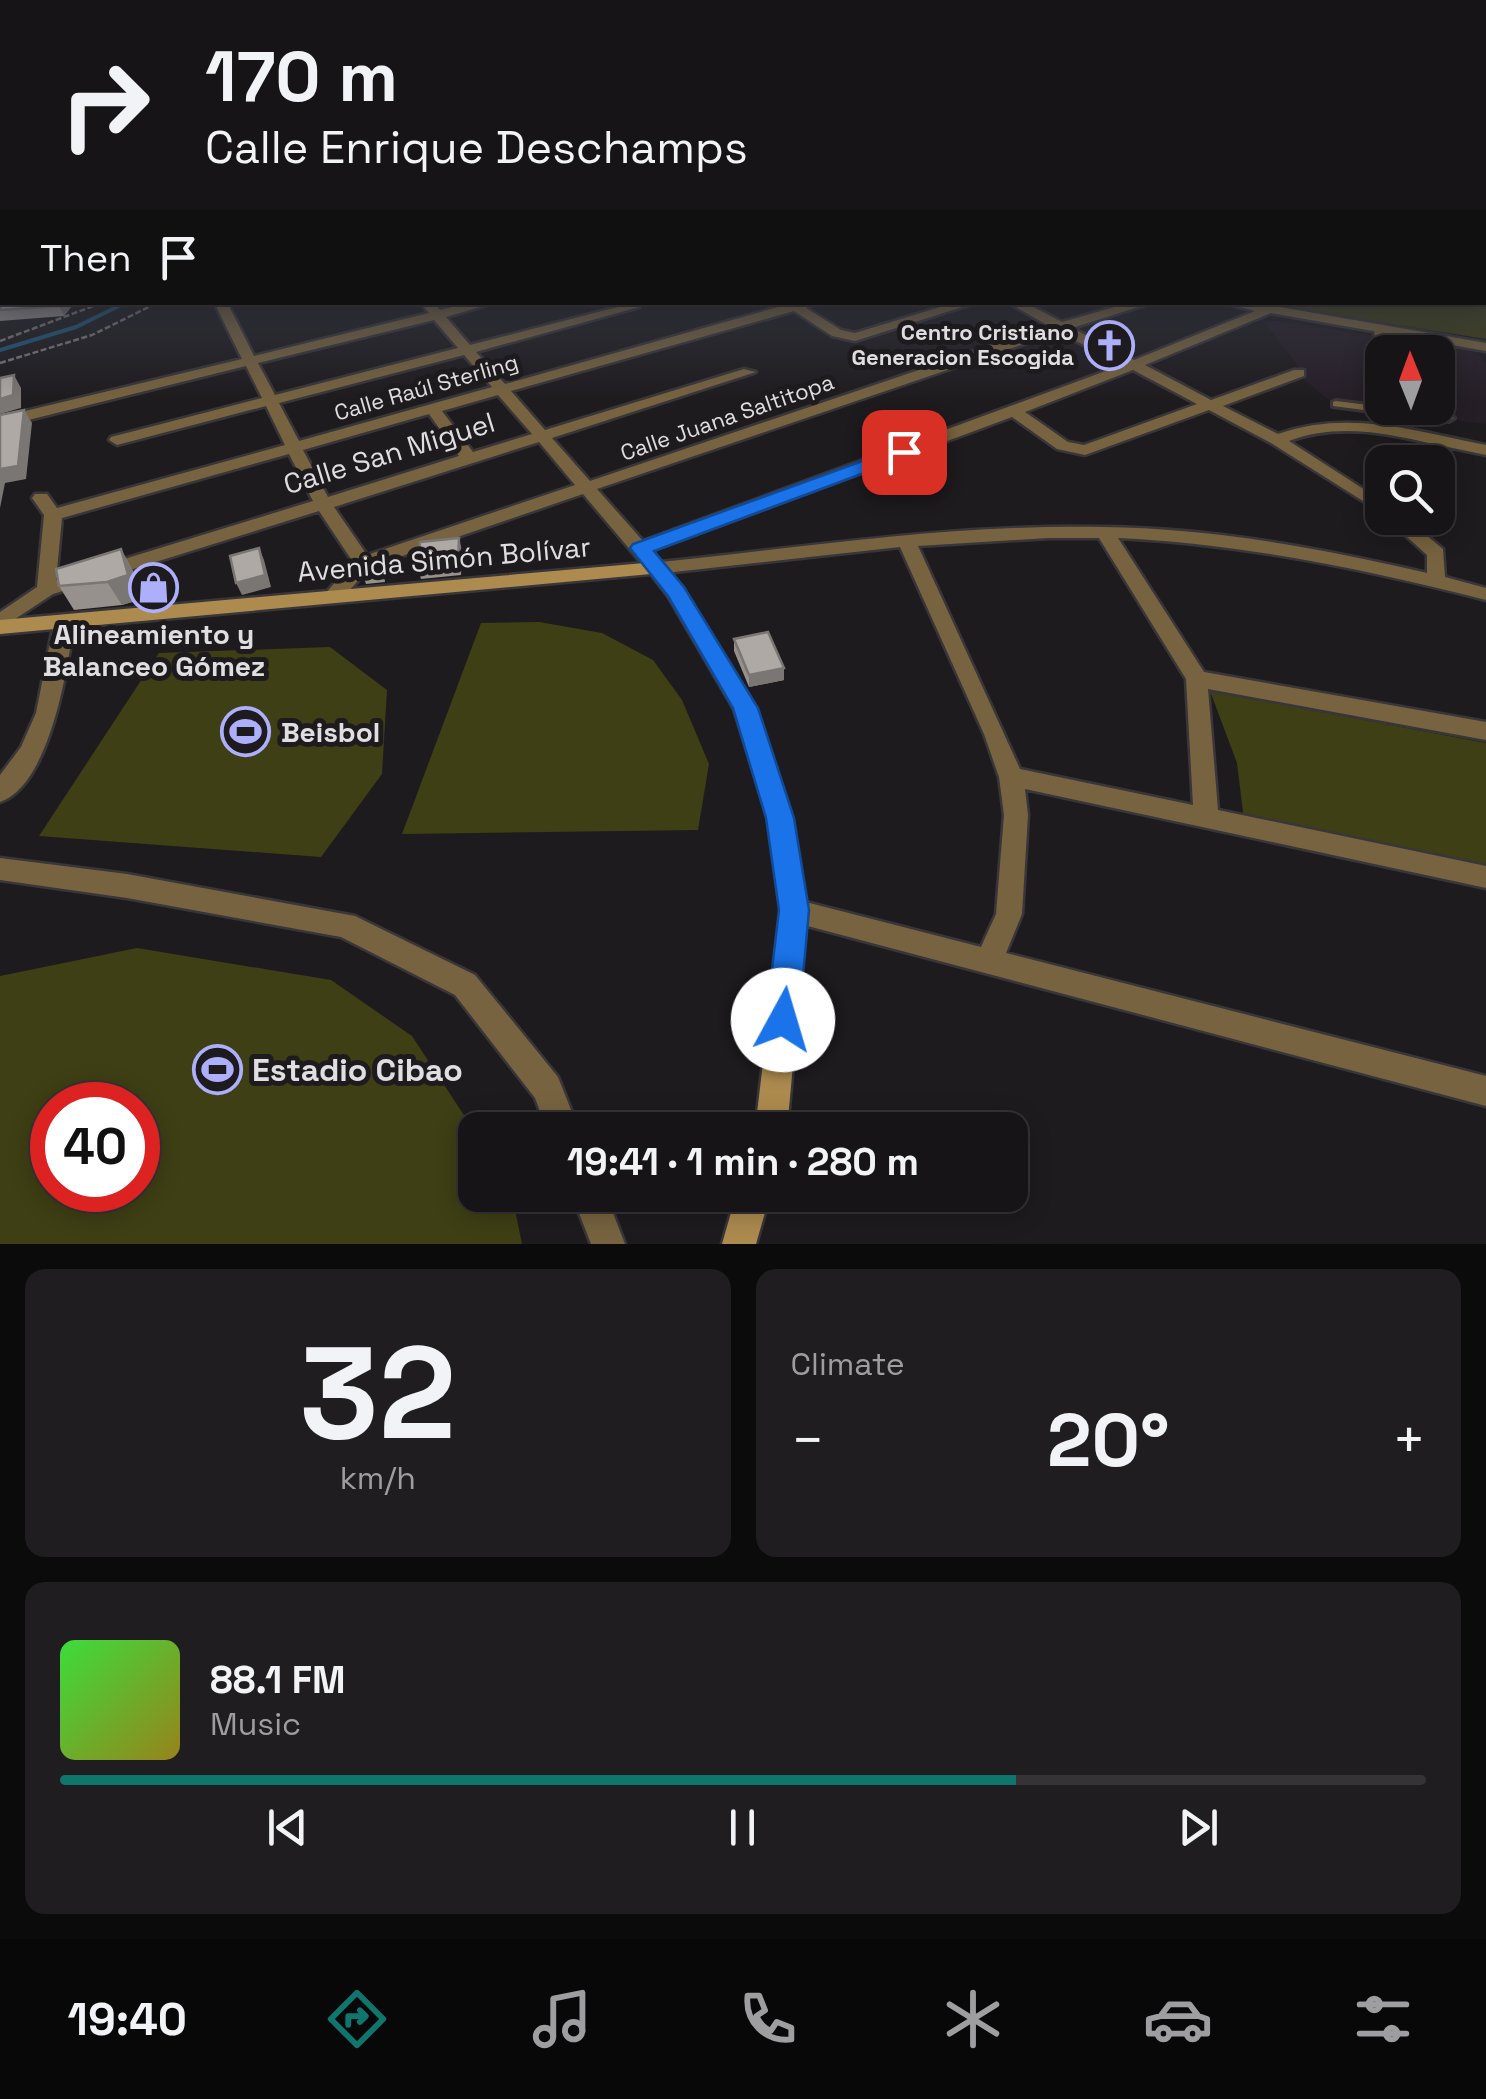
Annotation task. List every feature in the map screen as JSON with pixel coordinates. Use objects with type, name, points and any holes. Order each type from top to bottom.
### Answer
[{"type":"street","points":[[222,305],[322,502],[363,563]]},
{"type":"street","points":[[0,422],[252,362],[432,309],[466,305]]},
{"type":"street","points":[[804,305],[837,333],[854,337],[962,305]]},
{"type":"street","name":"Calle Raúl Sterling","points":[[53,515],[804,305]]},
{"type":"street","points":[[1019,305],[1277,440],[1365,497]]},
{"type":"street","name":"Calle Juana Saltitopa","points":[[334,595],[363,563],[1060,327],[1137,305]]},
{"type":"street","points":[[1239,305],[1483,350]]},
{"type":"street","points":[[116,440],[633,307]]},
{"type":"street","points":[[432,309],[676,592],[745,708],[780,818],[794,910],[773,1112]]},
{"type":"street","points":[[648,558],[1266,311]]},
{"type":"street","name":"Calle San Miguel","points":[[0,625],[46,590],[749,372]]},
{"type":"street","points":[[1014,412],[1063,446],[1086,450],[1298,372]]},
{"type":"street","points":[[432,409],[468,457]]},
{"type":"street","points":[[1277,440],[1316,425],[1353,425],[1486,450]]},
{"type":"street","points":[[41,498],[53,515],[46,590]]},
{"type":"street","points":[[1105,532],[1197,678],[1206,817]]},
{"type":"street","name":"Avenida Simón Bolívar","points":[[0,625],[334,595],[648,558],[1105,532],[1218,543],[1436,581],[1486,594]]},
{"type":"street","points":[[1415,535],[1436,553],[1436,581]]},
{"type":"street","points":[[908,544],[995,734],[1010,778],[1016,814],[1009,914],[989,962]]},
{"type":"street","points":[[0,792],[44,731],[64,622]]},
{"type":"street","points":[[1197,678],[1486,731]]},
{"type":"street","points":[[1010,778],[1486,877]]},
{"type":"street","points":[[0,870],[126,886],[345,925],[465,985],[547,1088],[557,1112]]},
{"type":"street","points":[[794,910],[1486,1091]]},
{"type":"street","points":[[596,1212],[608,1244]]},
{"type":"street","points":[[739,1244],[748,1212]]},
{"type":"lane","points":[[1378,330],[1379,335]]},
{"type":"lane","points":[[1336,404],[1365,407]]},
{"type":"path","points":[[0,340],[48,326],[97,305]]},
{"type":"path","points":[[0,364],[92,335],[153,305]]},
{"type":"shaded area","points":[[1271,305],[1486,305],[1486,339]]},
{"type":"shaded area","points":[[1264,322],[1371,335],[1365,335],[1365,410],[1338,407],[1302,378],[1305,375]]},
{"type":"shaded area","points":[[1455,348],[1476,351],[1486,364],[1486,424],[1455,420]]},
{"type":"shaded area","name":"Beisbol","points":[[539,622],[602,633],[653,660],[682,700],[709,764],[698,830],[402,834],[481,623]]},
{"type":"shaded area","name":"Beisbol","points":[[330,647],[387,690],[382,774],[321,857],[39,836],[159,653]]},
{"type":"shaded area","points":[[1210,691],[1486,743],[1486,872],[1244,820],[1237,763]]},
{"type":"shaded area","name":"Estadio Cibao","points":[[137,948],[331,980],[412,1036],[462,1112],[458,1112],[458,1212],[515,1212],[522,1244],[0,1244],[0,976]]},
{"type":"building","points":[[0,305],[60,305],[59,306],[0,310]]},
{"type":"building","points":[[14,375],[13,395],[0,399],[0,378]]},
{"type":"building","points":[[24,410],[18,466],[0,469],[0,415]]},
{"type":"building","points":[[459,538],[458,563],[417,567],[420,542]]},
{"type":"building","points":[[259,548],[265,575],[236,583],[230,556]]},
{"type":"building","points":[[121,549],[128,575],[107,582],[59,586],[56,569]]},
{"type":"building","points":[[381,561],[383,576],[364,578],[370,564]]},
{"type":"building","points":[[768,632],[784,668],[749,675],[734,639]]},
{"type":"waterway","points":[[0,350],[76,327],[121,305]]},
{"type":"place","name":"Centro Cristiano Generacion Escogida","points":[[1109,345]]},
{"type":"place","name":"Alineamiento y Balanceo Gómez","points":[[154,587]]},
{"type":"place","name":"Beisbol","points":[[246,732]]},
{"type":"place","name":"Estadio Cibao","points":[[217,1070]]},
{"type":"route","points":[[783,1020],[794,910],[780,818],[745,708],[676,592],[641,548],[904,452]]}]
